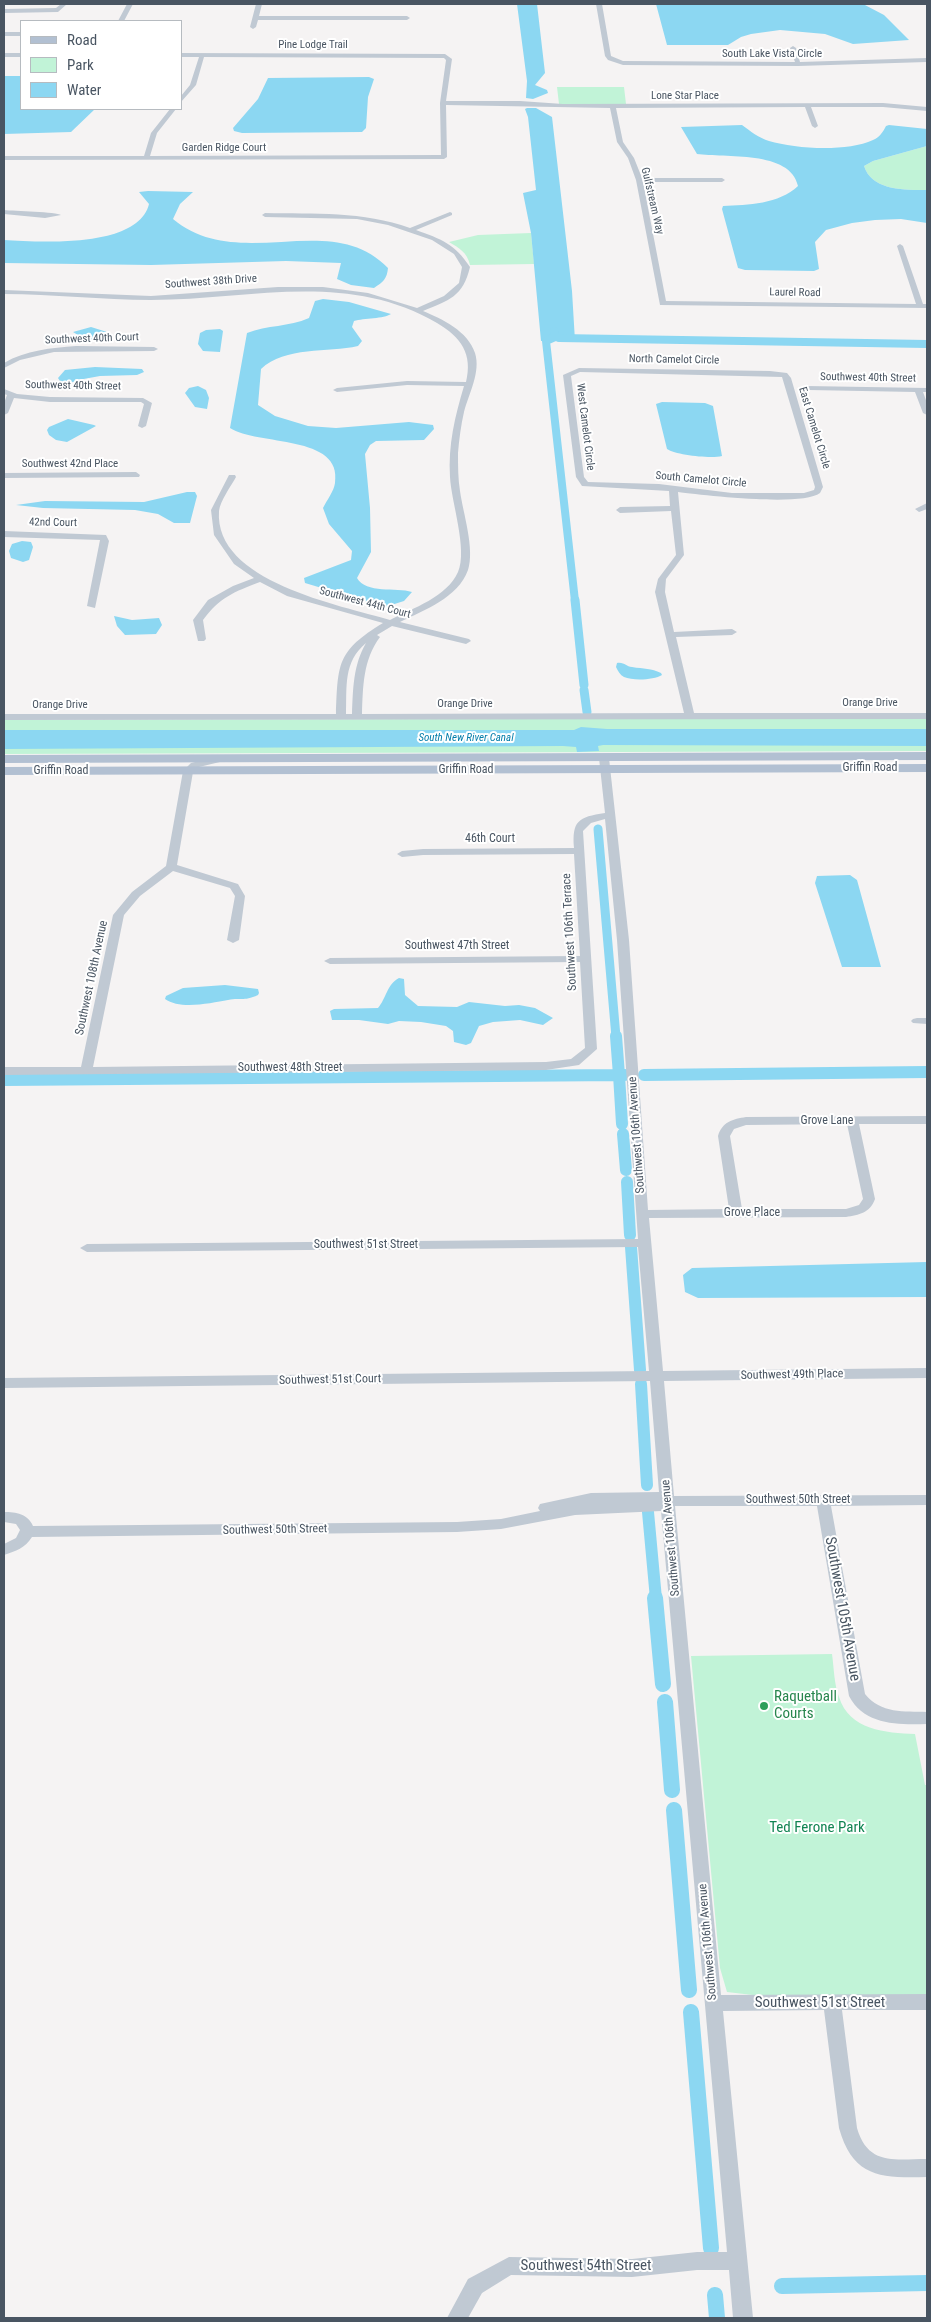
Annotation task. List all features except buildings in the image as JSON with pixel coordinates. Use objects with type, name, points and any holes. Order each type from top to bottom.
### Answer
[{"type":"main road","name":"Griffin Road","points":[[4,771],[605,764],[927,756]]},
{"type":"main road","name":"Griffin Road","points":[[4,760],[220,759],[927,768]]},
{"type":"street","points":[[4,10],[58,10],[64,4]]},
{"type":"street","points":[[122,20],[130,4]]},
{"type":"street","points":[[253,27],[259,4]]},
{"type":"street","name":"South Lake Vista Circle","points":[[599,4],[608,56],[616,62],[633,64],[798,64],[927,60]]},
{"type":"street","points":[[255,18],[407,18]]},
{"type":"street","points":[[4,34],[20,34]]},
{"type":"street","points":[[793,48],[798,64]]},
{"type":"street","points":[[4,55],[20,55]]},
{"type":"street","name":"Pine Lodge Trail","points":[[182,55],[445,56],[449,59],[443,103]]},
{"type":"street","points":[[182,99],[193,85],[202,55]]},
{"type":"street","name":"Lone Star Place","points":[[443,103],[614,106],[883,105],[927,109]]},
{"type":"street","name":"Garden Ridge Court","points":[[4,158],[444,157],[443,103]]},
{"type":"street","name":"Gulfstream Way","points":[[614,106],[620,142],[631,158],[639,180],[663,303]]},
{"type":"street","points":[[808,106],[815,126]]},
{"type":"street","points":[[146,158],[154,133],[172,110]]},
{"type":"street","points":[[639,180],[722,180]]},
{"type":"street","points":[[4,212],[45,216],[58,215]]},
{"type":"street","points":[[410,230],[450,214]]},
{"type":"street","points":[[265,215],[357,217],[390,223],[434,239],[457,253],[466,267],[462,284],[447,298],[418,310]]},
{"type":"street","points":[[900,246],[923,306]]},
{"type":"street","name":"Southwest 38th Drive","points":[[4,292],[35,291],[151,298],[256,290],[300,289],[348,292],[418,310]]},
{"type":"street","name":"Laurel Road","points":[[663,303],[923,306]]},
{"type":"street","points":[[341,716],[344,663],[354,648],[366,637],[425,606],[449,589],[462,573],[466,555],[454,478],[454,442],[472,365],[468,347],[449,327],[418,310]]},
{"type":"street","name":"Southwest 40th Court","points":[[4,366],[19,357],[52,350],[154,349]]},
{"type":"street","name":"North Camelot Circle","points":[[571,372],[579,370],[778,373]]},
{"type":"street","name":"West Camelot Circle","points":[[571,372],[568,375],[574,431],[580,477],[585,484]]},
{"type":"street","name":"East Camelot Circle","points":[[778,373],[787,378],[819,487],[815,494]]},
{"type":"street","points":[[337,390],[407,383],[469,384]]},
{"type":"street","name":"Southwest 40th Street","points":[[809,388],[923,390]]},
{"type":"street","points":[[923,390],[927,413]]},
{"type":"street","points":[[4,413],[7,393]]},
{"type":"street","name":"Southwest 40th Street","points":[[7,393],[34,399],[143,400],[148,403],[142,426]]},
{"type":"street","name":"Southwest 42nd Place","points":[[4,476],[136,475]]},
{"type":"street","name":"Southwest 44th Court","points":[[232,477],[215,510],[218,534],[237,562],[261,579],[290,594],[389,624],[466,641]]},
{"type":"street","name":"South Camelot Circle","points":[[585,484],[673,489],[732,496],[804,496],[815,494]]},
{"type":"street","points":[[673,489],[673,508],[680,555],[662,579],[660,592],[690,716]]},
{"type":"street","points":[[620,510],[632,508],[673,508]]},
{"type":"street","name":"42nd Court","points":[[4,534],[103,537],[105,541],[92,606]]},
{"type":"street","points":[[201,639],[198,620],[211,602],[236,588],[261,579]]},
{"type":"street","points":[[357,716],[359,674],[366,649],[389,624]]},
{"type":"street","points":[[669,635],[732,632]]},
{"type":"street","name":"Orange Drive","points":[[4,717],[927,716]]},
{"type":"street","points":[[220,759],[195,765],[188,770],[171,867],[234,886],[240,896],[233,940]]},
{"type":"street","name":"Southwest 106th Avenue","points":[[605,764],[623,940],[642,1214],[656,1377],[744,2318]]},
{"type":"street","name":"Southwest 106th Terrace","points":[[575,1062],[590,1049],[578,831],[589,820],[611,816]]},
{"type":"street","name":"46th Court","points":[[402,854],[423,852],[579,852]]},
{"type":"street","name":"Southwest 108th Avenue","points":[[86,1070],[119,915],[136,894],[171,867]]},
{"type":"street","name":"Southwest 47th Street","points":[[330,961],[585,959]]},
{"type":"street","name":"Southwest 48th Street","points":[[4,1070],[546,1066],[575,1062]]},
{"type":"street","name":"Grove Lane","points":[[736,1213],[724,1136],[728,1127],[746,1121],[927,1120]]},
{"type":"street","name":"Grove Place","points":[[642,1214],[846,1212],[861,1210],[868,1204],[869,1196],[852,1121]]},
{"type":"street","name":"Southwest 51st Street","points":[[87,1248],[645,1243]]},
{"type":"street","name":"Southwest 49th Place","points":[[656,1377],[927,1373]]},
{"type":"street","name":"Southwest 51st Court","points":[[4,1383],[656,1377]]},
{"type":"street","name":"Southwest 105th Avenue","points":[[823,1500],[856,1689],[861,1701],[873,1711],[890,1717],[927,1718]]},
{"type":"street","name":"Southwest 50th Street","points":[[27,1532],[457,1528],[501,1524],[575,1510],[668,1501],[927,1500]]},
{"type":"street","points":[[4,1518],[19,1519],[24,1522],[27,1532],[26,1537],[17,1545],[4,1549]]},
{"type":"street","name":"Southwest 51st Street","points":[[714,2003],[927,2002]]},
{"type":"street","points":[[832,2003],[853,2147],[865,2160],[884,2168],[927,2168]]},
{"type":"street","name":"Southwest 54th Street","points":[[457,2318],[475,2286],[509,2266],[632,2268],[697,2261],[739,2261]]},
{"type":"green space","points":[[557,87],[624,87],[626,104],[559,104]]},
{"type":"green space","points":[[927,146],[927,190],[900,189],[882,185],[868,174],[864,166],[873,161]]},
{"type":"green space","points":[[531,233],[534,264],[470,265],[465,254],[449,242],[478,235]]},
{"type":"green space","points":[[927,718],[927,751],[4,754],[4,720]]},
{"type":"green space","name":"Ted Ferone Park","points":[[832,1654],[837,1692],[844,1708],[851,1717],[870,1728],[881,1731],[915,1734],[925,1785],[927,1785],[927,1996],[761,1996],[727,1992],[720,1968],[691,1656]]},
{"type":"water","points":[[269,4],[420,4],[275,5]]},
{"type":"water","points":[[517,4],[537,4],[545,73],[535,85],[547,90],[548,93],[533,99],[526,98],[527,81]]},
{"type":"water","points":[[656,4],[863,4],[884,15],[909,40],[853,44],[825,34],[780,30],[751,34],[741,37],[728,45],[667,45]]},
{"type":"water","points":[[4,76],[20,76],[20,110],[94,110],[71,132],[4,134]]},
{"type":"water","points":[[369,77],[374,79],[368,97],[366,128],[362,132],[242,133],[234,131],[233,128],[258,99],[268,78]]},
{"type":"water","points":[[536,108],[552,117],[572,291],[575,341],[541,341],[531,233],[523,193],[536,190],[528,117],[525,109]]},
{"type":"water","points":[[742,125],[769,141],[793,146],[821,148],[862,144],[877,138],[886,126],[889,125],[927,129],[927,146],[873,161],[864,166],[868,174],[882,185],[909,190],[927,190],[927,223],[901,219],[875,220],[852,223],[826,230],[815,242],[819,269],[814,271],[745,270],[738,268],[722,209],[723,206],[753,204],[773,200],[782,197],[798,186],[793,174],[783,166],[770,161],[739,156],[697,154],[681,127]]},
{"type":"water","points":[[139,192],[193,192],[180,204],[173,219],[199,234],[226,241],[255,243],[312,241],[340,243],[365,251],[388,268],[386,278],[374,288],[351,285],[337,279],[341,263],[286,261],[151,265],[4,263],[4,240],[40,242],[86,240],[108,236],[127,229],[141,219],[149,204]]},
{"type":"water","points":[[323,299],[349,302],[391,314],[384,317],[354,321],[352,327],[362,341],[358,346],[294,353],[271,362],[261,369],[258,405],[275,416],[308,426],[336,428],[409,422],[433,425],[434,429],[424,440],[376,441],[370,445],[365,454],[370,508],[371,552],[357,578],[361,583],[374,588],[412,592],[404,601],[385,607],[305,583],[304,578],[351,560],[352,551],[329,524],[323,508],[335,483],[334,467],[326,456],[296,444],[243,434],[230,428],[247,333],[309,318],[315,301]]},
{"type":"water","points":[[91,327],[107,332],[97,339],[90,340],[73,332]]},
{"type":"water","points":[[220,329],[223,331],[220,352],[203,351],[198,344],[200,333],[206,330]]},
{"type":"water","points":[[95,367],[142,369],[144,372],[137,375],[100,376],[78,380],[63,386],[58,378],[65,370]]},
{"type":"water","points":[[198,386],[206,390],[209,398],[207,409],[195,407],[185,393],[189,388]]},
{"type":"water","points":[[662,402],[705,403],[713,406],[722,456],[694,456],[667,449],[656,404]]},
{"type":"water","points":[[68,419],[96,426],[67,442],[56,440],[49,435],[47,430],[49,427]]},
{"type":"water","points":[[187,492],[195,492],[197,496],[190,523],[174,523],[158,514],[135,510],[43,508],[16,505],[45,501],[144,502]]},
{"type":"water","points":[[22,541],[31,542],[33,547],[29,560],[23,562],[11,558],[9,551],[12,544]]},
{"type":"water","points":[[114,616],[132,620],[159,618],[162,625],[156,634],[125,635],[117,626]]},
{"type":"water","points":[[617,663],[630,667],[654,670],[662,675],[649,679],[628,678],[619,673],[616,667]]},
{"type":"water","name":"South New River Canal","points":[[581,727],[607,729],[927,729],[927,746],[603,745],[598,746],[599,751],[577,752],[576,747],[563,746],[4,749],[4,730],[574,730]]},
{"type":"water","points":[[850,875],[857,880],[881,967],[842,967],[815,883],[817,876]]},
{"type":"water","points":[[399,978],[404,979],[405,995],[418,1006],[457,1007],[469,1002],[505,1006],[519,1005],[535,1008],[553,1018],[543,1025],[520,1020],[493,1022],[479,1026],[471,1043],[466,1045],[454,1042],[453,1031],[446,1026],[421,1022],[399,1021],[388,1024],[359,1020],[332,1020],[330,1011],[334,1009],[378,1008],[389,988]]},
{"type":"water","points":[[225,985],[258,989],[259,993],[249,998],[196,1005],[179,1004],[165,999],[166,996],[183,988]]},
{"type":"water","points":[[927,1262],[927,1297],[698,1298],[685,1292],[683,1275],[692,1268]]},
{"type":"waterway","points":[[554,331],[555,337],[546,341],[575,601]]},
{"type":"waterway","points":[[559,338],[927,344]]},
{"type":"waterway","points":[[575,600],[584,685]]},
{"type":"waterway","points":[[584,690],[587,712]]},
{"type":"waterway","points":[[598,829],[616,1037]]},
{"type":"waterway","points":[[616,1036],[619,1075]]},
{"type":"waterway","points":[[644,1075],[927,1072]]},
{"type":"waterway","points":[[4,1080],[619,1075]]},
{"type":"waterway","points":[[619,1075],[625,1075]]},
{"type":"waterway","points":[[619,1075],[622,1124]]},
{"type":"waterway","points":[[623,1134],[626,1170]]},
{"type":"waterway","points":[[627,1182],[630,1235]]},
{"type":"waterway","points":[[631,1247],[640,1370]]},
{"type":"waterway","points":[[641,1384],[647,1485]]},
{"type":"waterway","points":[[648,1512],[656,1599]]},
{"type":"waterway","points":[[655,1598],[663,1684]]},
{"type":"waterway","points":[[665,1702],[672,1790]]},
{"type":"waterway","points":[[674,1810],[689,1990]]},
{"type":"waterway","points":[[691,2012],[711,2248]]},
{"type":"waterway","points":[[782,2286],[927,2283]]},
{"type":"waterway","points":[[715,2295],[717,2318]]},
{"type":"place","name":"Raquetball Courts","points":[[764,1706]]}]
